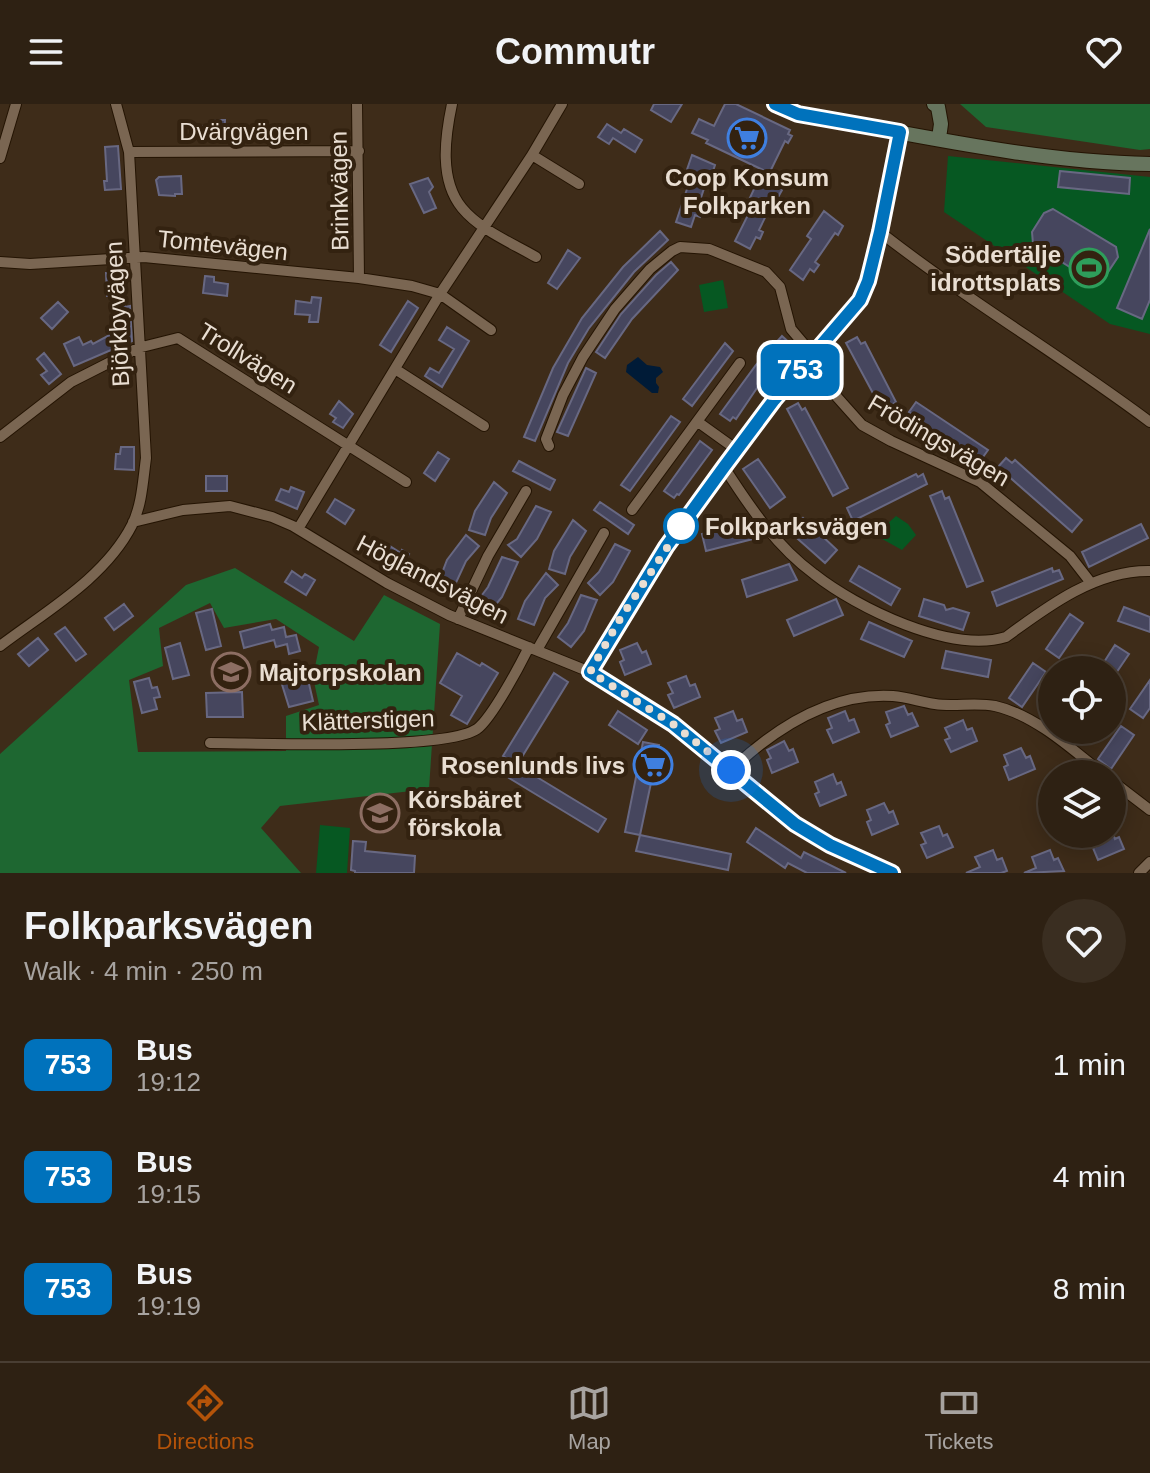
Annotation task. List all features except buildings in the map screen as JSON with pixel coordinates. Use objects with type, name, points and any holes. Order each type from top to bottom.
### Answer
[{"type":"street","points":[[0,158],[16,104]]},
{"type":"street","name":"Björkbyvägen","points":[[116,104],[129,152],[146,458],[141,496],[133,522]]},
{"type":"street","name":"Brinkvägen","points":[[357,104],[359,278]]},
{"type":"street","points":[[452,104],[445,151],[450,184],[462,208],[484,227],[536,257]]},
{"type":"street","points":[[298,529],[440,294],[562,104]]},
{"type":"street","points":[[775,104],[798,114],[900,132],[1099,163],[1150,164]]},
{"type":"street","points":[[934,104],[938,107],[941,124],[939,138]]},
{"type":"street","points":[[590,672],[666,547],[724,467],[774,400],[860,300],[880,232],[900,132]]},
{"type":"street","name":"Dvärgvägen","points":[[129,152],[359,151]]},
{"type":"street","points":[[532,155],[579,184]]},
{"type":"street","points":[[880,232],[975,303],[1056,355],[1150,422]]},
{"type":"street","name":"Frödingsvägen","points":[[549,446],[546,439],[563,395],[583,357],[615,309],[641,279],[672,251],[680,247],[709,249],[766,272],[780,287],[791,329],[813,355],[837,397],[862,425],[980,482],[1070,556],[1091,583]]},
{"type":"street","name":"Tomtevägen","points":[[0,262],[30,264],[134,257],[359,278],[412,286],[440,294]]},
{"type":"street","points":[[440,294],[491,330]]},
{"type":"street","name":"Trollvägen","points":[[0,437],[71,382],[138,348],[178,338],[406,482]]},
{"type":"street","points":[[632,510],[740,363]]},
{"type":"street","points":[[395,369],[484,426]]},
{"type":"street","points":[[698,422],[737,450]]},
{"type":"street","points":[[724,467],[752,510],[780,543],[814,575],[855,600],[912,627],[957,641],[992,641],[1006,637],[1091,583],[1131,571],[1150,571]]},
{"type":"street","points":[[458,619],[488,556],[526,491]]},
{"type":"street","name":"Höglandsvägen","points":[[133,522],[183,510],[230,506],[272,517],[298,529],[387,583],[458,619],[590,672],[673,724],[772,807],[802,828],[830,845],[892,873]]},
{"type":"street","points":[[0,646],[94,574],[113,556],[133,522]]},
{"type":"street","name":"Klätterstigen","points":[[210,743],[418,741],[469,733],[487,720],[604,533]]},
{"type":"street","points":[[731,770],[760,742],[793,720],[847,701],[892,696],[936,704],[995,706],[1029,720],[1084,760]]},
{"type":"street","points":[[1126,792],[1150,810]]},
{"type":"street","points":[[1139,873],[1150,862]]},
{"type":"green space","points":[[960,104],[1150,104],[1150,149],[986,127]]},
{"type":"green space","name":"Södertälje idrottsplats","points":[[948,156],[1150,177],[1150,334],[1110,324],[944,212]]},
{"type":"green space","points":[[723,280],[728,308],[704,312],[699,285]]},
{"type":"green space","points":[[896,516],[908,524],[916,535],[902,550],[875,535]]},
{"type":"green space","points":[[235,568],[354,641],[384,595],[440,624],[429,789],[280,806],[261,828],[301,873],[0,873],[0,754],[186,585]],"holes":[[[210,603],[224,628],[276,619],[319,647],[313,677],[319,705],[286,716],[286,751],[138,752],[129,680],[163,666],[159,628]]]},
{"type":"green space","points":[[320,825],[350,828],[347,873],[316,873]]},
{"type":"water","points":[[638,357],[647,365],[660,367],[663,372],[656,378],[658,393],[652,393],[626,372],[627,365]]},
{"type":"bus line","name":"753","points":[[775,104],[798,114],[900,132],[868,281],[852,312],[774,400],[670,541],[590,672],[673,724],[795,824],[830,845],[892,873]]},
{"type":"place","name":"Coop Konsum Folkparken","points":[[747,138]]},
{"type":"place","name":"Södertälje idrottsplats","points":[[1089,268]]},
{"type":"place","name":"Folkparksvägen","points":[[681,526]]},
{"type":"place","name":"Majtorpskolan","points":[[231,672]]},
{"type":"place","name":"Rosenlunds livs","points":[[653,765]]},
{"type":"place","name":"Körsbäret förskola","points":[[380,813]]},
{"type":"route","points":[[681,526],[686,519],[620,619],[590,672],[650,708],[731,770]]}]
